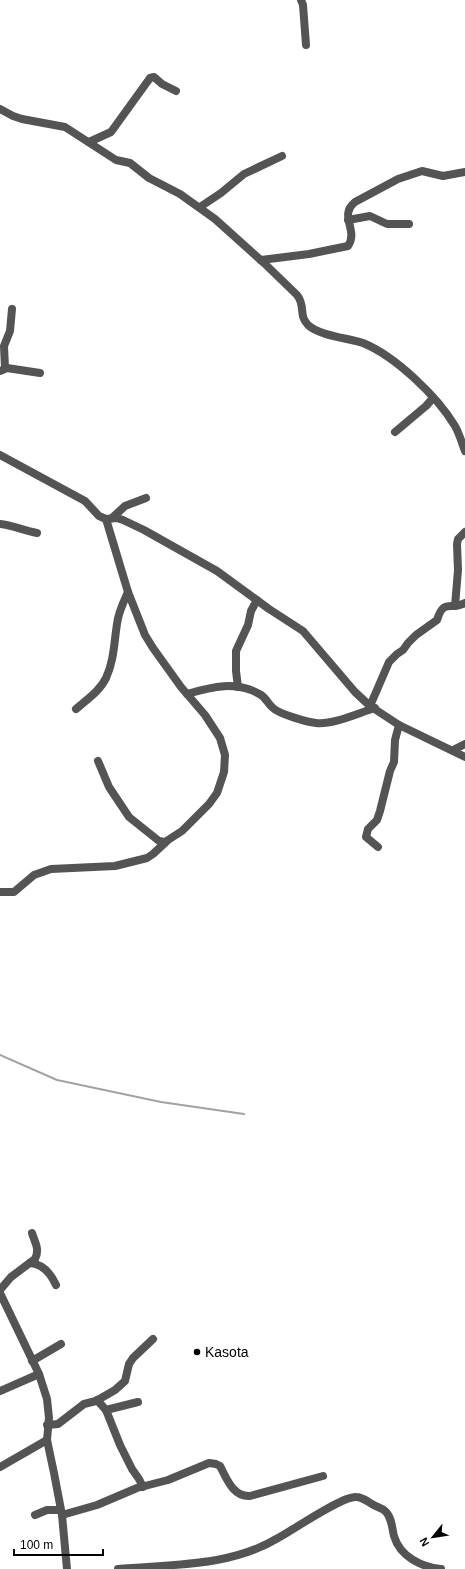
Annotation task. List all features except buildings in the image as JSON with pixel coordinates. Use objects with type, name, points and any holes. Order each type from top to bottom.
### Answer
[{"type":"street","points":[[301,0],[303,5],[306,45]]},
{"type":"street","points":[[89,142],[111,132],[150,78],[154,77],[162,84],[176,91]]},
{"type":"street","points":[[0,109],[22,119],[65,127],[116,160],[130,163],[149,178],[200,207],[261,260],[300,299],[302,304],[301,312],[303,318],[309,326],[319,332],[363,343],[384,354],[419,382],[455,426],[464,446]]},
{"type":"street","points":[[200,207],[221,193],[244,174],[282,156]]},
{"type":"street","points":[[261,260],[309,254],[348,246],[352,236],[348,220],[350,206],[368,194],[398,179],[422,171],[443,176],[465,172]]},
{"type":"street","points":[[348,220],[370,216],[387,224],[410,224]]},
{"type":"street","points":[[12,309],[10,331],[4,346],[3,370],[13,368],[40,373]]},
{"type":"street","points":[[395,432],[426,406],[433,398]]},
{"type":"street","points":[[0,455],[85,500],[99,516],[123,520],[144,530],[217,571],[303,631],[355,692],[372,707],[399,725],[465,757]]},
{"type":"street","points":[[109,518],[124,506],[146,498]]},
{"type":"street","points":[[0,892],[14,892],[34,875],[51,869],[115,866],[147,858],[165,842],[182,831],[209,804],[216,793],[224,772],[225,755],[220,738],[205,715],[187,694],[145,635],[128,592],[109,518]]},
{"type":"street","points":[[0,524],[10,525],[37,533]]},
{"type":"street","points":[[455,606],[461,543],[458,539],[465,532]]},
{"type":"street","points":[[76,709],[106,680],[112,663],[120,609],[128,592]]},
{"type":"street","points":[[238,687],[236,651],[248,625],[251,611],[257,600]]},
{"type":"street","points":[[372,707],[389,662],[397,654],[404,650],[408,642],[416,635],[438,620],[442,608],[450,605],[455,606],[465,603]]},
{"type":"street","points":[[187,694],[217,686],[238,687],[261,695],[274,710],[303,721],[316,723],[327,722],[372,707]]},
{"type":"street","points":[[378,847],[367,839],[366,834],[377,820],[380,811],[390,771],[394,762],[395,740],[399,725]]},
{"type":"street","points":[[453,750],[465,744]]},
{"type":"street","points":[[98,761],[109,787],[129,817],[159,841],[165,842]]},
{"type":"street","points":[[32,1233],[38,1251],[35,1259],[11,1277],[0,1292],[39,1374],[49,1410],[47,1440],[61,1512],[67,1569]]},
{"type":"street","points":[[30,1263],[38,1265],[49,1272],[56,1285]]},
{"type":"street","points":[[47,1425],[58,1424],[80,1407],[97,1400],[121,1385],[124,1381],[132,1358],[153,1339]]},
{"type":"street","points":[[32,1361],[61,1344]]},
{"type":"street","points":[[0,1391],[39,1374]]},
{"type":"street","points":[[97,1400],[106,1410],[120,1445],[143,1487]]},
{"type":"street","points":[[106,1410],[138,1402]]},
{"type":"street","points":[[0,1467],[47,1440]]},
{"type":"street","points":[[35,1515],[47,1510],[61,1512],[97,1505],[143,1487],[168,1480],[209,1463],[220,1466],[233,1489],[240,1495],[244,1496],[250,1496],[322,1476]]},
{"type":"street","points":[[139,1478],[158,1483]]},
{"type":"street","points":[[118,1569],[210,1562],[228,1558],[277,1539],[340,1502],[355,1496],[366,1500],[387,1513],[391,1521],[395,1538],[407,1556],[418,1564],[442,1569]]},
{"type":"waterway","points":[[0,1055],[57,1080],[161,1102],[244,1114]]},
{"type":"place","name":"Kasota","points":[[197,1352]]}]
